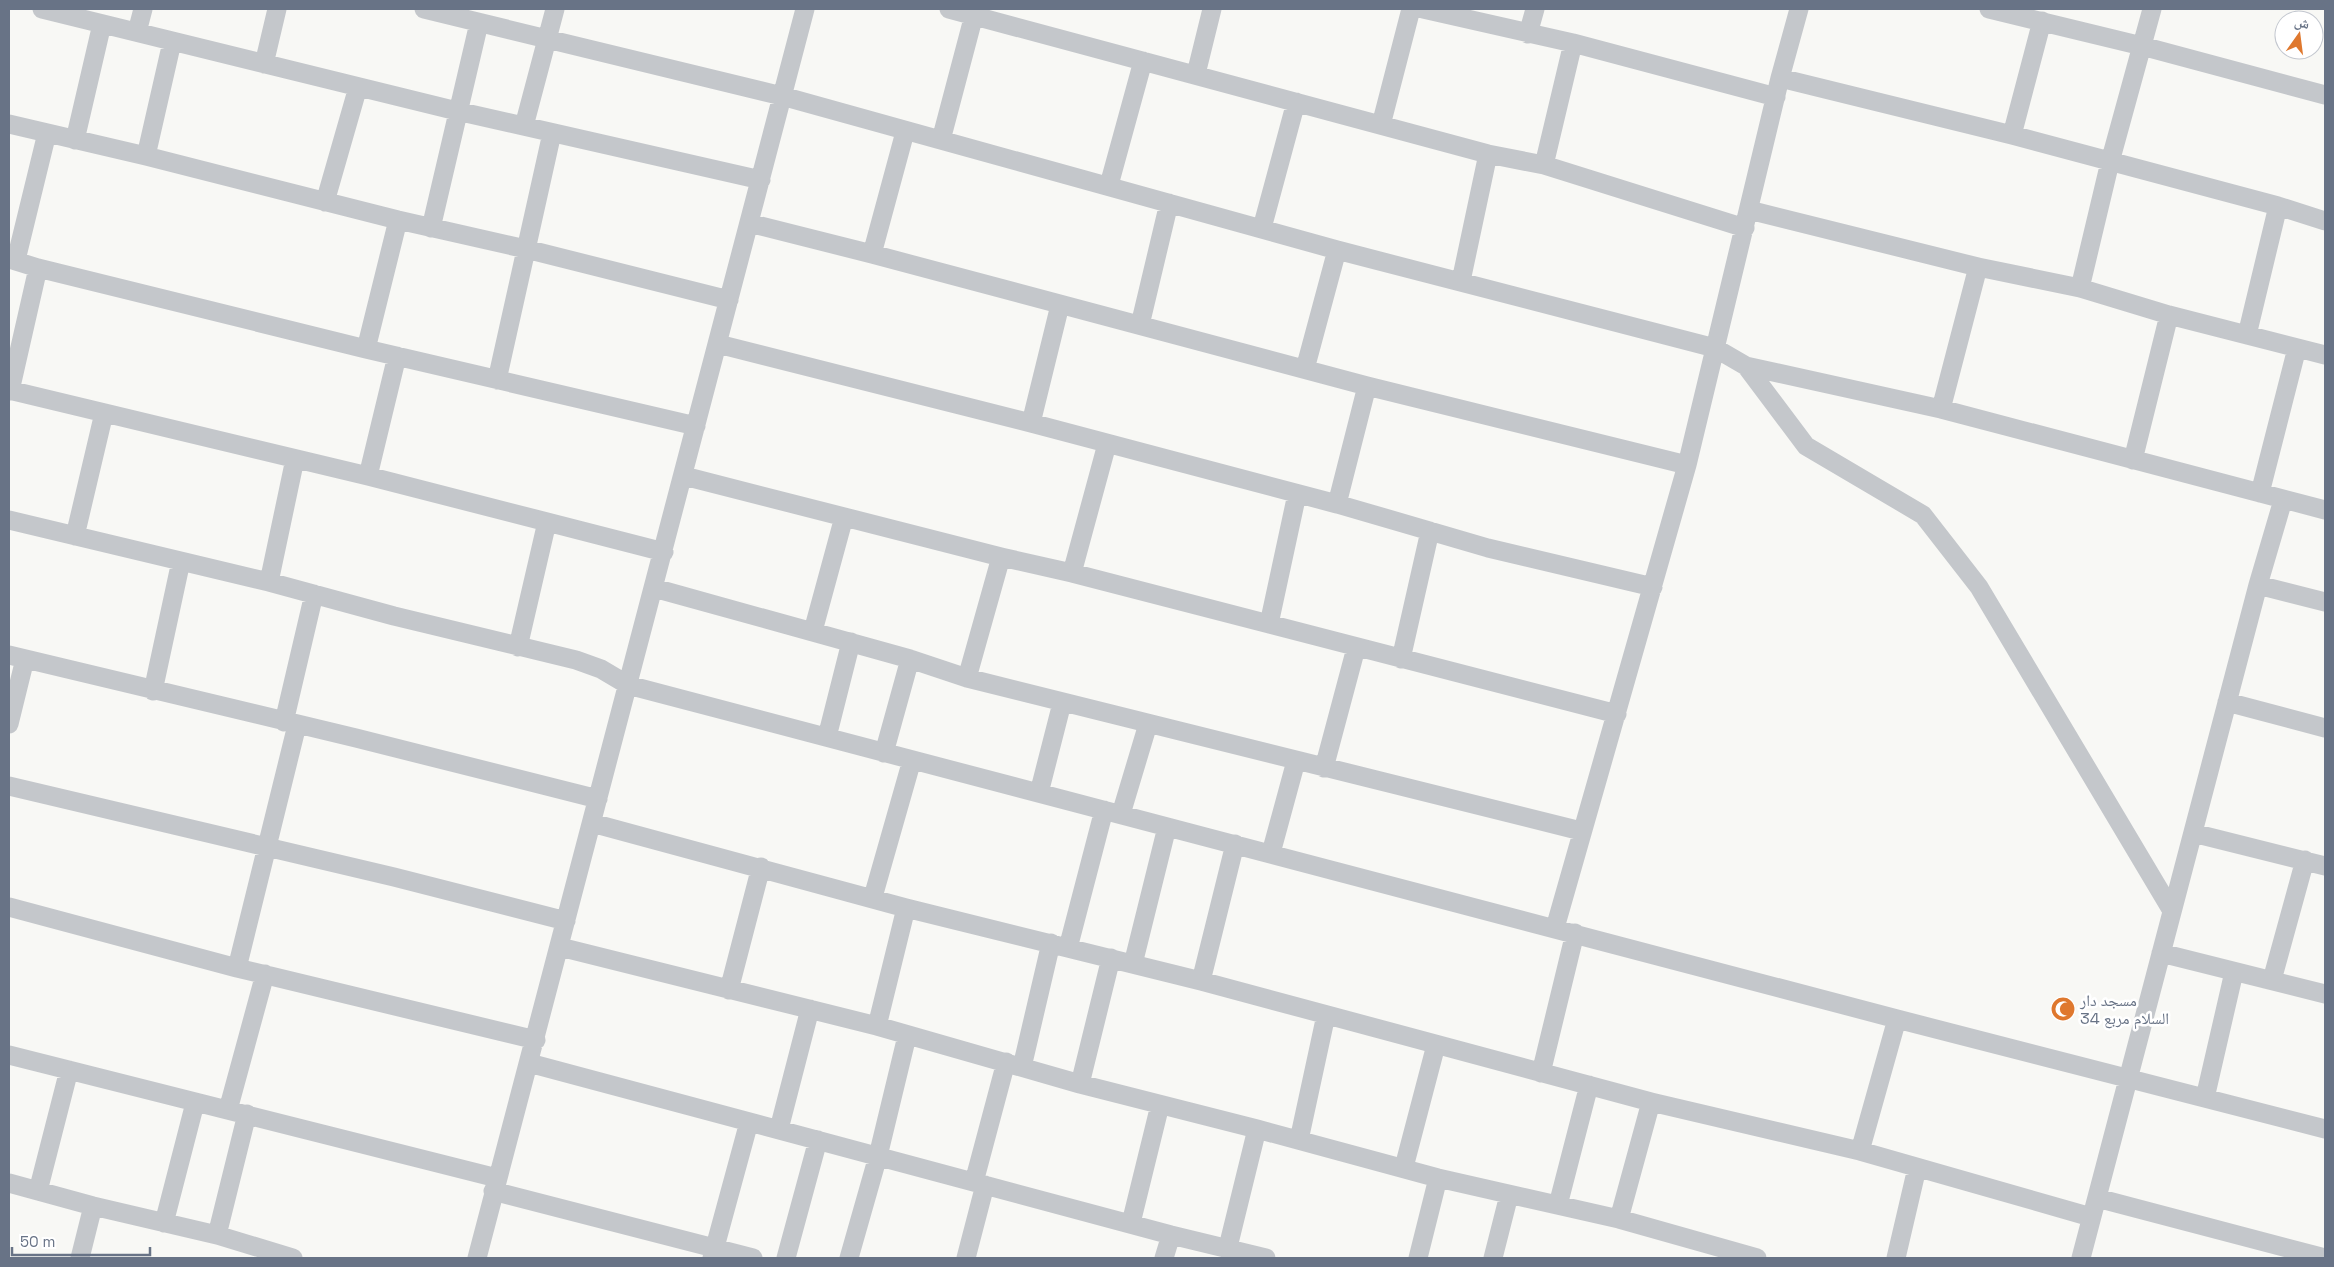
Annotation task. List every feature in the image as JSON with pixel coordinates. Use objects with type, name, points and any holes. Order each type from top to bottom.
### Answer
[{"type":"street","points":[[42,9],[457,111],[761,180]]},
{"type":"street","points":[[138,32],[143,9]]},
{"type":"street","points":[[264,64],[278,9]]},
{"type":"street","points":[[424,9],[782,96],[905,132],[1110,185],[1337,250],[1715,348],[1746,366],[1941,409],[2325,510]]},
{"type":"street","points":[[524,126],[555,9]]},
{"type":"street","points":[[477,1258],[495,1185],[536,1040],[805,9]]},
{"type":"street","points":[[949,9],[1488,154],[1544,166],[1747,219],[2080,288],[2169,315],[2325,355]]},
{"type":"street","points":[[1196,74],[1212,9]]},
{"type":"street","points":[[1381,125],[1411,9]]},
{"type":"street","points":[[1423,9],[1572,43],[1776,97]]},
{"type":"street","points":[[1528,34],[1535,9]]},
{"type":"street","points":[[1555,928],[1687,465],[1780,78],[1799,9]]},
{"type":"street","points":[[1989,9],[2142,46],[2325,95]]},
{"type":"street","points":[[2080,288],[2110,162],[2152,9]]},
{"type":"street","points":[[941,140],[974,16]]},
{"type":"street","points":[[2012,135],[2042,21]]},
{"type":"street","points":[[431,228],[478,23]]},
{"type":"street","points":[[75,140],[102,24]]},
{"type":"street","points":[[146,156],[172,42]]},
{"type":"street","points":[[1544,166],[1572,43]]},
{"type":"street","points":[[1110,185],[1144,61]]},
{"type":"street","points":[[1780,78],[2012,135],[2278,206],[2325,221]]},
{"type":"street","points":[[325,202],[358,87]]},
{"type":"street","points":[[1262,228],[1296,102]]},
{"type":"street","points":[[9,124],[729,300]]},
{"type":"street","points":[[872,254],[905,132]]},
{"type":"street","points":[[47,133],[12,260],[366,349],[696,426]]},
{"type":"street","points":[[497,380],[552,133]]},
{"type":"street","points":[[1461,281],[1488,154]]},
{"type":"street","points":[[1140,325],[1169,203]]},
{"type":"street","points":[[2247,335],[2278,206]]},
{"type":"street","points":[[366,349],[398,220]]},
{"type":"street","points":[[749,223],[1367,386],[1687,465]]},
{"type":"street","points":[[1305,369],[1337,250]]},
{"type":"street","points":[[1941,409],[1978,267]]},
{"type":"street","points":[[38,268],[9,390],[368,476],[664,552]]},
{"type":"street","points":[[1031,423],[1060,305]]},
{"type":"street","points":[[2134,460],[2169,315]]},
{"type":"street","points":[[718,344],[1031,423],[1337,504],[1488,548],[1653,587]]},
{"type":"street","points":[[2260,493],[2296,348]]},
{"type":"street","points":[[368,476],[397,356]]},
{"type":"street","points":[[1746,366],[1806,446],[1923,515],[1979,587],[2172,910]]},
{"type":"street","points":[[1337,504],[1367,386]]},
{"type":"street","points":[[75,536],[104,413]]},
{"type":"street","points":[[1072,573],[1107,444]]},
{"type":"street","points":[[269,582],[295,459]]},
{"type":"street","points":[[684,476],[1001,557],[1072,573],[1617,714]]},
{"type":"street","points":[[1269,624],[1297,494]]},
{"type":"street","points":[[2081,1258],[2258,584],[2283,500]]},
{"type":"street","points":[[813,632],[844,517]]},
{"type":"street","points":[[9,520],[269,582],[584,663],[600,669],[628,685],[1897,1019],[2325,1129]]},
{"type":"street","points":[[518,647],[546,522]]},
{"type":"street","points":[[1401,659],[1430,531]]},
{"type":"street","points":[[968,678],[1001,557]]},
{"type":"street","points":[[153,690],[181,561]]},
{"type":"street","points":[[2258,584],[2325,602]]},
{"type":"street","points":[[654,588],[1062,703],[1581,832]]},
{"type":"street","points":[[237,968],[267,848],[314,594]]},
{"type":"street","points":[[827,736],[851,642]]},
{"type":"street","points":[[1324,768],[1356,648]]},
{"type":"street","points":[[9,724],[17,657],[598,799]]},
{"type":"street","points":[[884,753],[910,659]]},
{"type":"street","points":[[2227,702],[2325,728]]},
{"type":"street","points":[[1039,793],[1062,703]]},
{"type":"street","points":[[966,1258],[980,1184],[1014,1064],[1148,724]]},
{"type":"street","points":[[873,897],[912,760]]},
{"type":"street","points":[[1271,854],[1296,761]]},
{"type":"street","points":[[9,786],[394,877],[566,921]]},
{"type":"street","points":[[592,823],[873,897],[906,908],[1111,958],[1651,1102],[1860,1151],[2092,1217]]},
{"type":"street","points":[[1133,964],[1167,827]]},
{"type":"street","points":[[2193,833],[2319,860],[2272,980]]},
{"type":"street","points":[[1201,982],[1234,844]]},
{"type":"street","points":[[729,990],[761,867]]},
{"type":"street","points":[[9,907],[237,968],[536,1040]]},
{"type":"street","points":[[877,1026],[906,908]]},
{"type":"street","points":[[1541,1072],[1575,933]]},
{"type":"street","points":[[560,947],[877,1026],[1080,1084],[1404,1167],[1438,1178],[1620,1219],[1723,1253],[1757,1258]]},
{"type":"street","points":[[2161,953],[2325,994]]},
{"type":"street","points":[[1080,1084],[1111,958]]},
{"type":"street","points":[[2205,1098],[2234,972]]},
{"type":"street","points":[[228,1110],[265,974]]},
{"type":"street","points":[[779,1129],[810,1009]]},
{"type":"street","points":[[1298,1140],[1326,1015]]},
{"type":"street","points":[[1860,1151],[1897,1019]]},
{"type":"street","points":[[848,1258],[878,1156],[907,1036]]},
{"type":"street","points":[[1404,1167],[1436,1045]]},
{"type":"street","points":[[9,1055],[195,1103],[247,1114],[495,1185],[713,1254],[753,1258]]},
{"type":"street","points":[[529,1063],[1171,1235],[1266,1258]]},
{"type":"street","points":[[38,1191],[69,1070]]},
{"type":"street","points":[[1558,1205],[1589,1085]]},
{"type":"street","points":[[1620,1219],[1651,1102]]},
{"type":"street","points":[[164,1223],[195,1103]]},
{"type":"street","points":[[1131,1223],[1160,1105]]},
{"type":"street","points":[[217,1235],[247,1114]]},
{"type":"street","points":[[713,1254],[749,1122]]},
{"type":"street","points":[[1228,1248],[1257,1129]]},
{"type":"street","points":[[786,1258],[818,1140]]},
{"type":"street","points":[[1896,1258],[1917,1168]]},
{"type":"street","points":[[1418,1258],[1438,1178]]},
{"type":"street","points":[[9,1184],[217,1235],[255,1253],[294,1258]]},
{"type":"street","points":[[1493,1258],[1509,1195]]},
{"type":"street","points":[[2097,1198],[2325,1258]]},
{"type":"street","points":[[80,1258],[93,1206]]},
{"type":"street","points":[[1164,1258],[1171,1235]]},
{"type":"place","name":"مسجد دار السلام مربع 34","points":[[2063,1009]]}]
